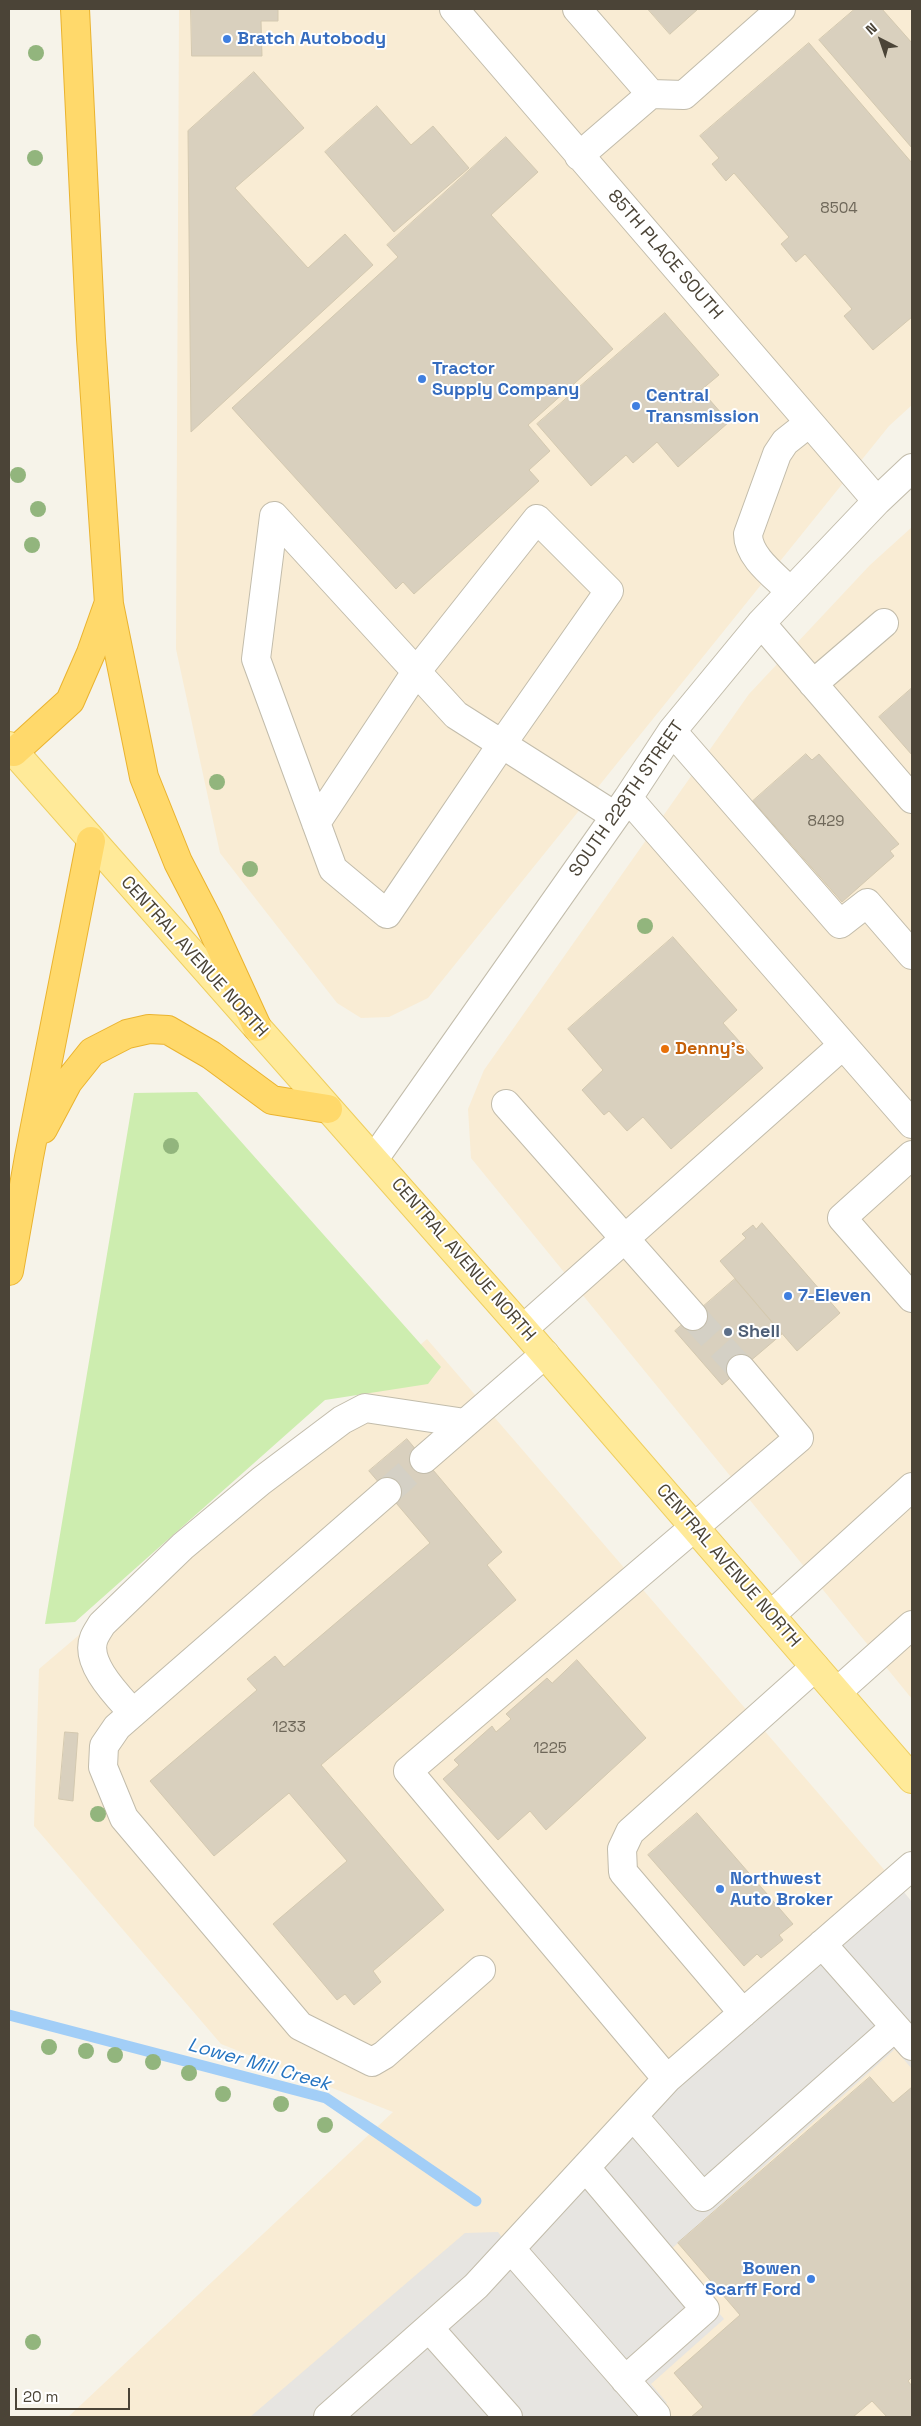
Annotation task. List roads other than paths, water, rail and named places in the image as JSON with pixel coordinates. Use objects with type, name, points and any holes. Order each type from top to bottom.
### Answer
[{"type":"highway","points":[[75,9],[91,339],[109,604],[144,777],[178,862],[209,922],[257,1027]]},
{"type":"highway","points":[[12,749],[70,701],[92,653],[109,604]]},
{"type":"highway","points":[[9,1271],[29,1157],[91,841]]},
{"type":"highway","points":[[29,1157],[68,1082],[92,1052],[127,1034],[142,1030],[168,1030],[211,1055],[272,1100],[328,1109]]},
{"type":"main road","name":"CENTRAL AVENUE NORTH","points":[[12,749],[91,841],[523,1328],[815,1667],[911,1775]]},
{"type":"street","name":"85TH PLACE SOUTH","points":[[454,9],[877,501]]},
{"type":"street","points":[[577,9],[651,94]]},
{"type":"street","points":[[579,156],[651,94],[684,95],[781,9]]},
{"type":"street","points":[[790,591],[753,553],[748,544],[748,534],[777,454],[785,442],[809,423]]},
{"type":"street","name":"SOUTH 228TH STREET","points":[[374,1158],[622,807],[672,731],[760,623],[877,501],[912,468]]},
{"type":"street","points":[[316,823],[416,672],[538,519],[609,591],[502,744],[387,914],[333,869],[316,823],[256,659],[274,516],[416,672],[456,715],[502,744],[622,807],[844,1045],[912,1124]]},
{"type":"street","points":[[813,684],[884,622]]},
{"type":"street","points":[[760,623],[912,799]]},
{"type":"street","points":[[672,731],[840,924],[867,903],[912,955]]},
{"type":"street","points":[[523,1328],[844,1045]]},
{"type":"street","points":[[506,1104],[693,1316]]},
{"type":"street","points":[[912,1154],[842,1218],[912,1298]]},
{"type":"street","points":[[424,1460],[545,1354]]},
{"type":"street","points":[[668,2079],[408,1771],[799,1438],[741,1369]]},
{"type":"street","points":[[133,1713],[101,1675],[93,1655],[93,1639],[102,1624],[183,1546],[261,1481],[334,1425],[366,1408],[466,1423]]},
{"type":"street","points":[[771,1615],[912,1487]]},
{"type":"street","points":[[387,1492],[117,1727],[104,1746],[103,1767],[124,1818],[300,2026],[372,2062],[384,2055],[480,1970]]},
{"type":"street","points":[[837,1692],[912,1625]]},
{"type":"street","points":[[742,2014],[623,1872],[622,1849],[630,1832],[815,1667]]},
{"type":"street","points":[[340,2413],[476,2286],[668,2079],[912,1866]]},
{"type":"street","points":[[633,2116],[702,2197],[904,2037],[822,1944]]},
{"type":"street","points":[[586,2168],[705,2309],[625,2380]]},
{"type":"street","points":[[511,2249],[656,2415]]},
{"type":"street","points":[[429,2328],[508,2417]]},
{"type":"waterway","name":"Lower Mill Creek","points":[[9,2015],[326,2098],[476,2201]]},
{"type":"tunnel","points":[[693,1316],[741,1369]]},
{"type":"tunnel","points":[[387,1492],[424,1459]]},
{"type":"place","name":"Bratch Autobody","points":[[227,39]]},
{"type":"place","name":"Tractor Supply Company","points":[[422,379]]},
{"type":"place","name":"Central Transmission","points":[[636,406]]},
{"type":"place","name":"Denny's","points":[[665,1049]]},
{"type":"place","name":"7-Eleven","points":[[788,1296]]},
{"type":"place","name":"Shell","points":[[728,1332]]},
{"type":"place","name":"Northwest Auto Broker","points":[[720,1889]]},
{"type":"place","name":"Bowen Scarff Ford","points":[[811,2279]]}]
